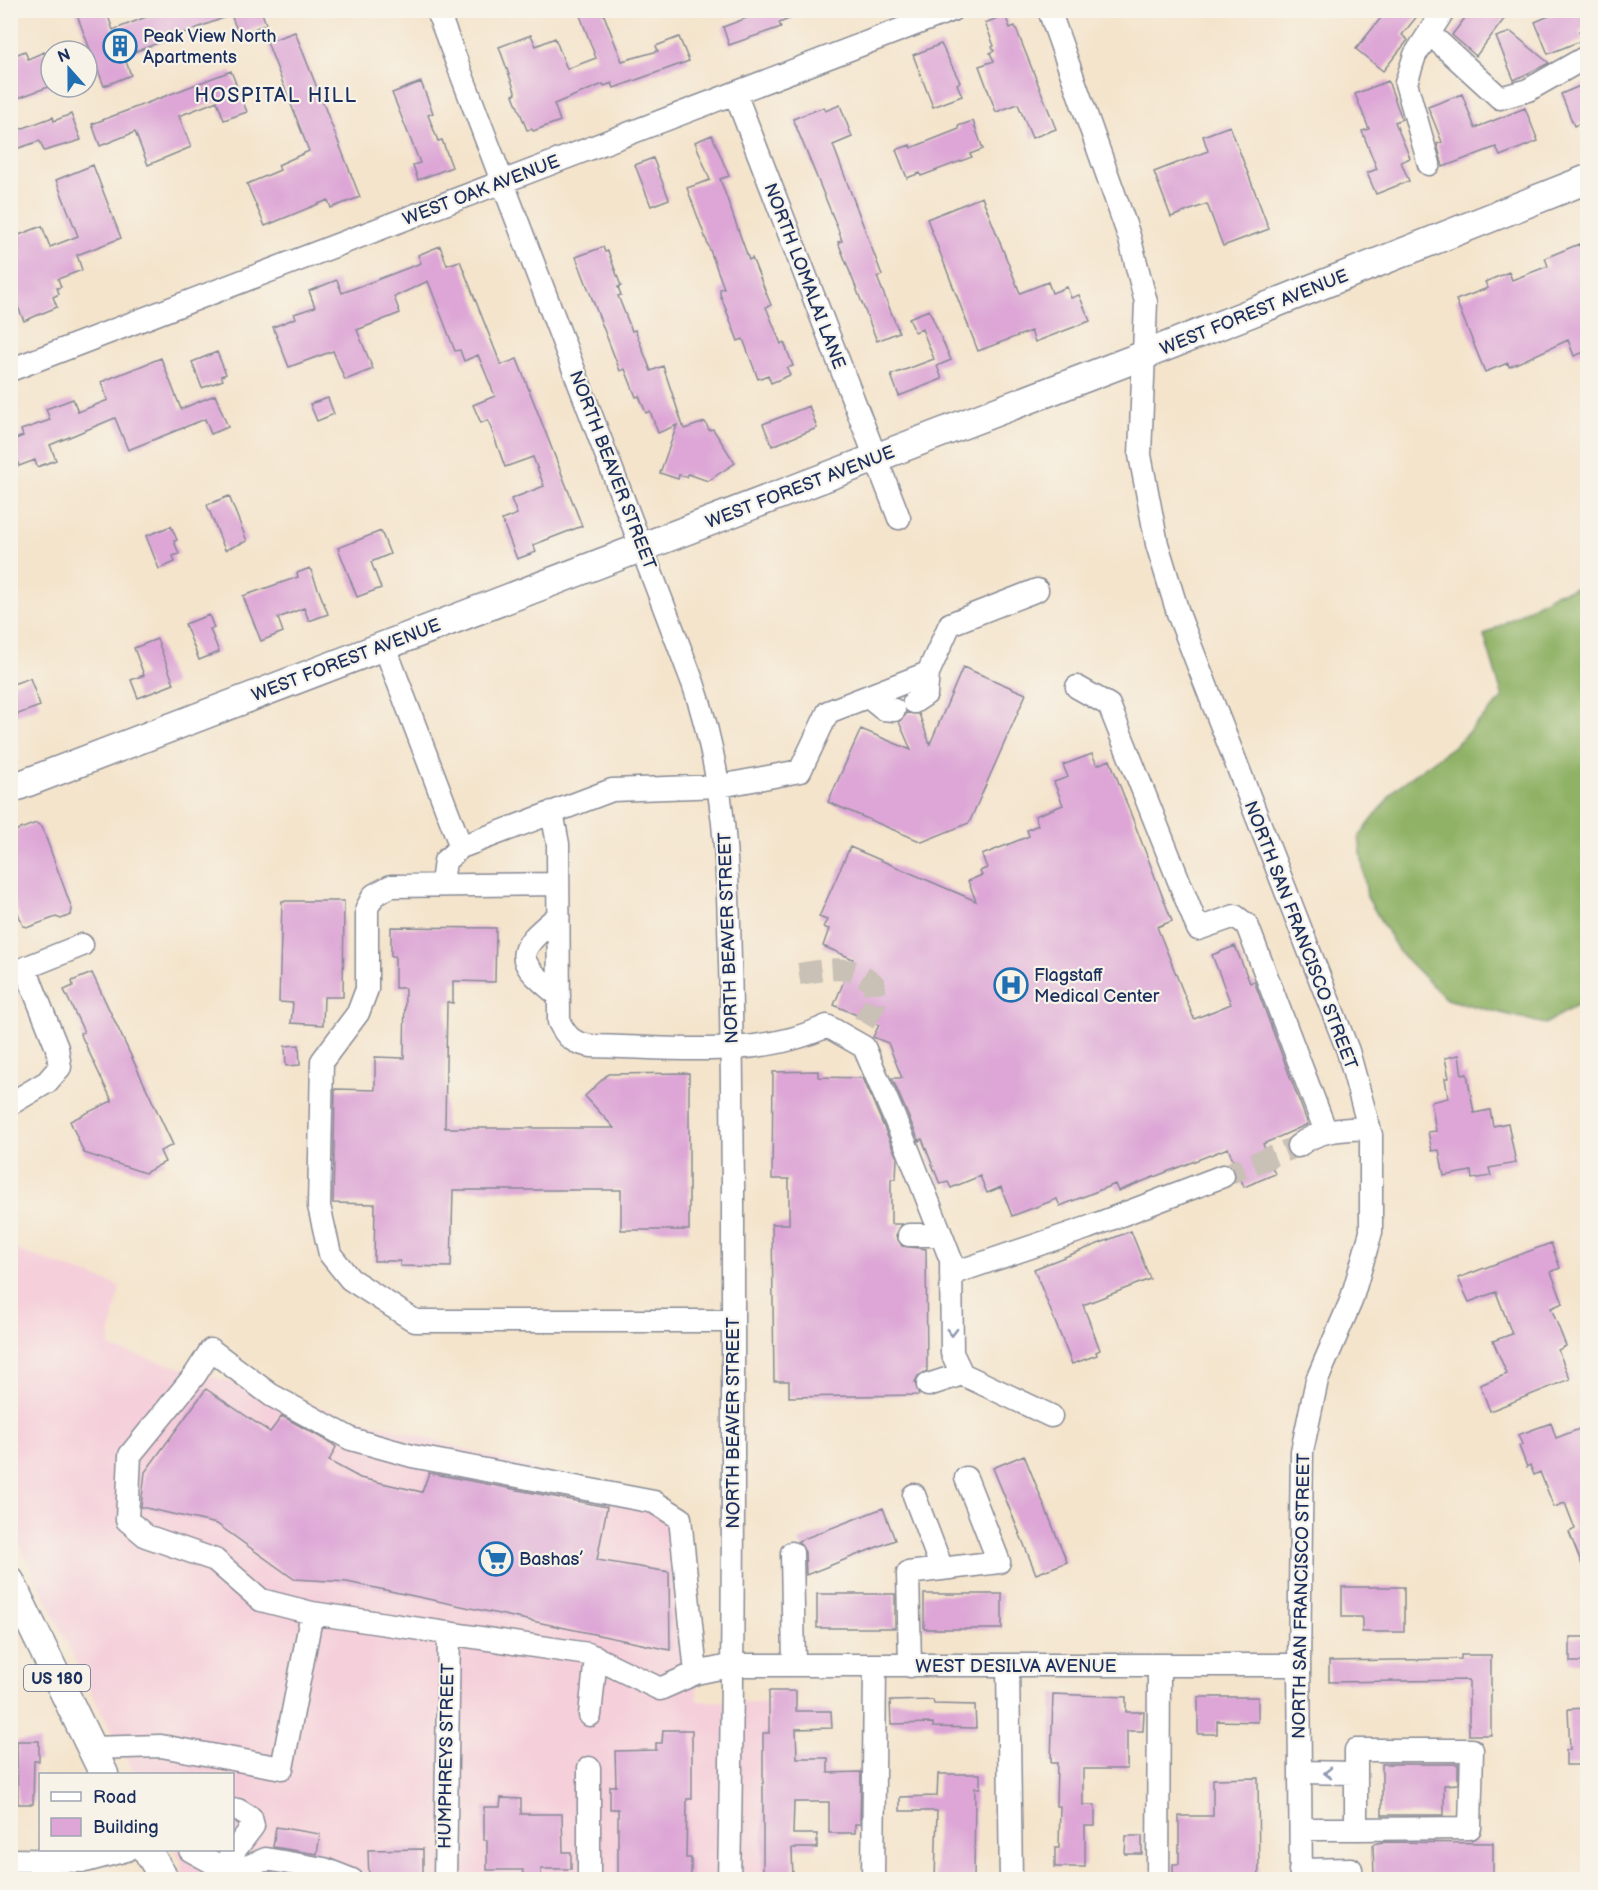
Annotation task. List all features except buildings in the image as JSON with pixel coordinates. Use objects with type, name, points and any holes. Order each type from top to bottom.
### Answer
[{"type":"main road","name":"WEST FOREST AVENUE","points":[[10,789],[1142,356],[1587,179]]},
{"type":"main road","name":"US 180","points":[[10,1581],[19,1615],[104,1773]]},
{"type":"main road","points":[[148,1851],[165,1880]]},
{"type":"street","name":"NORTH BEAVER STREET","points":[[437,10],[643,548],[707,724],[720,786],[728,856],[732,1048],[734,1665],[729,1880]]},
{"type":"street","name":"WEST OAK AVENUE","points":[[10,370],[952,10]]},
{"type":"street","name":"NORTH SAN FRANCISCO STREET","points":[[1049,10],[1129,236],[1146,302],[1142,356],[1140,455],[1157,544],[1179,616],[1348,1051],[1369,1128],[1371,1232],[1352,1301],[1317,1380],[1302,1451],[1299,1665],[1301,1875]]},
{"type":"street","points":[[1429,164],[1406,83],[1415,55],[1444,10]]},
{"type":"street","points":[[1429,33],[1500,98],[1528,90],[1587,56]]},
{"type":"street","name":"NORTH LOMALAI LANE","points":[[735,93],[899,518]]},
{"type":"street","points":[[868,697],[883,709],[904,706],[926,694],[928,673],[950,624],[1037,590]]},
{"type":"street","points":[[384,645],[461,847]]},
{"type":"street","points":[[442,884],[445,861],[461,847],[612,790],[720,786],[800,771],[828,712],[928,673]]},
{"type":"street","points":[[1077,687],[1109,705],[1198,929],[1235,916],[1247,925],[1326,1132]]},
{"type":"street","points":[[552,812],[558,844],[559,1022],[566,1036],[577,1044],[732,1048],[804,1037],[827,1026],[864,1047],[909,1152],[951,1260],[952,1353],[963,1374],[1051,1416]]},
{"type":"street","points":[[558,884],[391,886],[374,895],[367,908],[367,989],[358,1013],[322,1061],[319,1206],[330,1254],[350,1279],[415,1321],[733,1321]]},
{"type":"street","points":[[558,916],[530,939],[525,948],[524,961],[531,973],[559,996]]},
{"type":"street","points":[[11,1105],[47,1082],[60,1067],[57,1048],[25,969],[82,945]]},
{"type":"street","points":[[1298,1146],[1308,1138],[1326,1132],[1369,1128]]},
{"type":"street","points":[[951,1274],[1087,1228],[1223,1176]]},
{"type":"street","points":[[909,1235],[941,1235]]},
{"type":"street","name":"WEST DESILVA AVENUE","points":[[696,1673],[680,1518],[654,1503],[412,1455],[351,1439],[271,1395],[212,1350],[195,1375],[130,1455],[127,1520],[146,1536],[214,1560],[261,1600],[312,1613],[588,1653],[660,1689],[696,1673],[734,1665],[1299,1665]]},
{"type":"street","points":[[927,1384],[963,1374]]},
{"type":"street","points":[[910,1666],[908,1573],[999,1562],[966,1478]]},
{"type":"street","points":[[914,1495],[942,1569]]},
{"type":"street","points":[[792,1553],[794,1665]]},
{"type":"street","points":[[91,1748],[161,1746],[282,1768],[312,1613]]},
{"type":"street","name":"HUMPHREYS STREET","points":[[445,1880],[449,1633]]},
{"type":"street","points":[[590,1715],[596,1658]]},
{"type":"street","points":[[873,1880],[875,1666]]},
{"type":"street","points":[[1008,1666],[1011,1880]]},
{"type":"street","points":[[1158,1880],[1159,1666]]},
{"type":"street","points":[[1301,1829],[1356,1829],[1470,1828],[1472,1750],[1356,1750],[1356,1829]]},
{"type":"street","points":[[589,1768],[589,1880]]},
{"type":"street","points":[[1300,1772],[1356,1773]]},
{"type":"street","points":[[236,1875],[253,1826],[251,1818],[238,1810]]},
{"type":"street","points":[[10,1860],[86,1861],[123,1851]]},
{"type":"street","points":[[194,1851],[236,1875]]},
{"type":"street","points":[[236,1875],[266,1859],[324,1869],[352,1880]]},
{"type":"street","points":[[1301,1875],[1352,1869],[1352,1880]]},
{"type":"shaded area","points":[[11,1248],[120,1286],[108,1347],[679,1510],[698,1701],[793,1703],[795,1879],[183,1879],[181,1861],[176,1851],[234,1851],[234,1773],[133,1773],[88,1687],[11,1526]]},
{"type":"green space","points":[[1587,585],[1587,999],[1545,1024],[1446,999],[1399,952],[1367,897],[1359,837],[1396,788],[1455,745],[1503,698],[1484,635],[1554,594]]},
{"type":"tunnel","points":[[799,974],[847,970],[865,977],[874,984],[875,1004],[853,1041]]},
{"type":"tunnel","points":[[1223,1176],[1298,1146]]},
{"type":"place","name":"Peak View North Apartments","points":[[120,46]]},
{"type":"place","name":"Flagstaff Medical Center","points":[[1011,985]]},
{"type":"place","name":"Bashas’","points":[[496,1559]]},
{"type":"district","name":"HOSPITAL HILL","points":[[276,95]]}]
